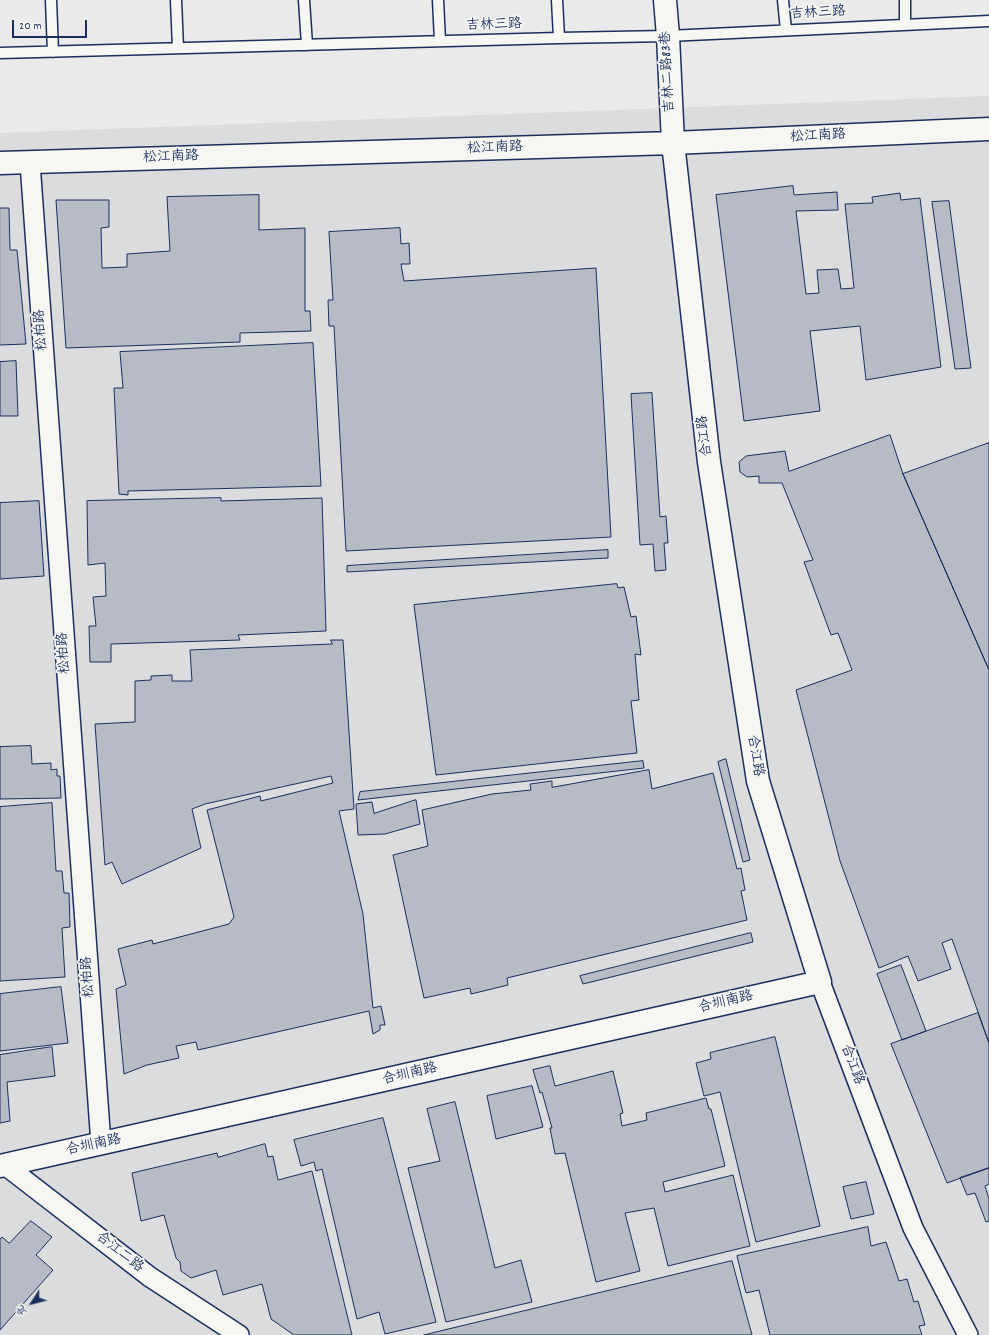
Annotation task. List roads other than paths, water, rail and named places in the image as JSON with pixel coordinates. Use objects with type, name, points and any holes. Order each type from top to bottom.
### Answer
[{"type":"street","name":"吉林二路83巷","points":[[665,0],[673,143]]},
{"type":"street","name":"松江南路","points":[[0,163],[673,143],[989,129]]},
{"type":"street","name":"合江路","points":[[673,143],[709,462],[758,781],[820,982],[912,1228],[968,1335]]},
{"type":"street","name":"松柏路","points":[[30,163],[101,1144]]},
{"type":"street","name":"合圳南路","points":[[2,1166],[820,982]]},
{"type":"street","name":"合江二路","points":[[2,1166],[150,1277],[239,1335]]},
{"type":"lane","points":[[51,0],[52,52]]},
{"type":"lane","points":[[176,0],[178,48]]},
{"type":"lane","points":[[304,0],[307,45]]},
{"type":"lane","points":[[438,0],[440,41]]},
{"type":"lane","points":[[557,0],[559,38]]},
{"type":"lane","points":[[784,0],[786,30]]},
{"type":"lane","points":[[905,0],[905,24]]},
{"type":"lane","name":"吉林三路","points":[[0,53],[668,36],[989,21]]}]
